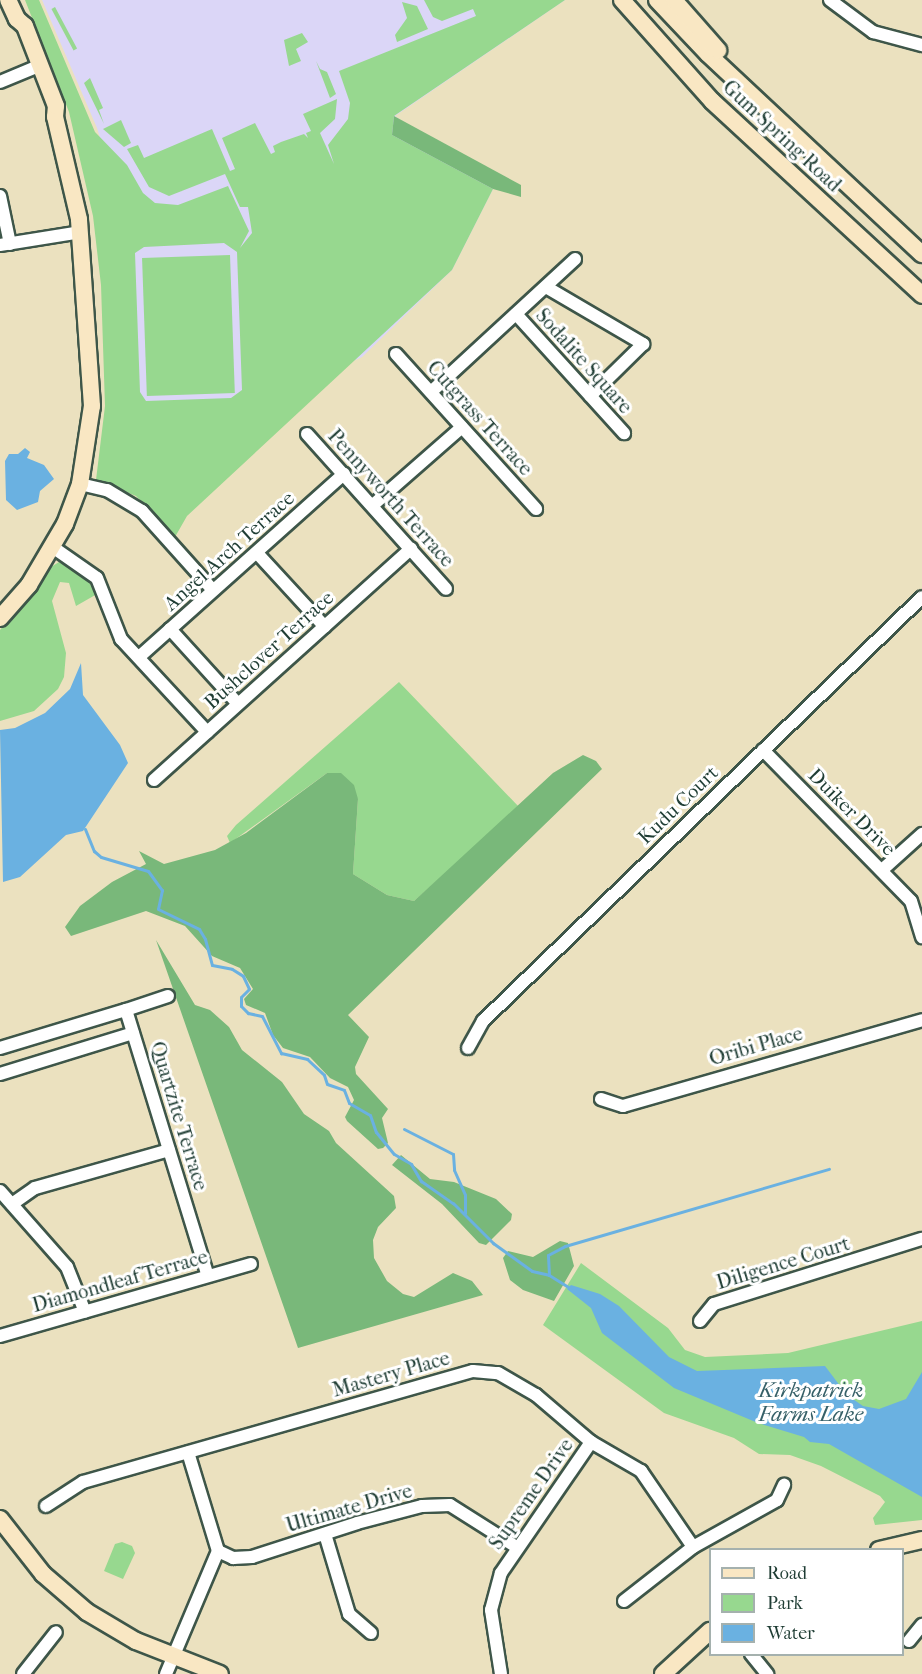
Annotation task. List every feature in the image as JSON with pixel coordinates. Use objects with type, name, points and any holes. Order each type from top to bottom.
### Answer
[{"type":"street","points":[[0,618],[29,585],[54,548],[80,484],[92,406],[81,232],[55,117],[47,110],[37,67],[16,30],[16,19],[8,0]]},
{"type":"street","name":"Gum Spring Road","points":[[622,0],[712,101],[922,295]]},
{"type":"street","name":"Gum Spring Road","points":[[657,0],[748,92],[922,254]]},
{"type":"street","points":[[674,0],[722,54],[748,92]]},
{"type":"street","points":[[835,1],[873,32],[922,45]]},
{"type":"street","points":[[0,82],[37,67]]},
{"type":"street","points":[[0,196],[5,245],[81,232]]},
{"type":"street","points":[[431,392],[575,260]]},
{"type":"street","points":[[546,287],[643,344],[590,396]]},
{"type":"street","name":"Sodalite Square","points":[[516,314],[624,433]]},
{"type":"street","name":"Cutgrass Terrace","points":[[396,354],[536,509]]},
{"type":"street","points":[[373,506],[462,427]]},
{"type":"street","name":"Pennyworth Terrace","points":[[307,434],[446,589]]},
{"type":"street","name":"Angel Arch Terrace","points":[[139,657],[344,474]]},
{"type":"street","points":[[80,484],[107,490],[142,511],[213,590]]},
{"type":"street","points":[[54,548],[97,578],[113,627],[207,732]]},
{"type":"street","name":"Bushclover Terrace","points":[[153,780],[411,549]]},
{"type":"street","points":[[257,553],[325,627]]},
{"type":"street","name":"Kudu Court","points":[[468,1048],[483,1021],[922,597]]},
{"type":"street","points":[[170,629],[238,704]]},
{"type":"street","name":"Duiker Drive","points":[[763,750],[911,901],[922,937]]},
{"type":"street","points":[[882,870],[922,834]]},
{"type":"street","points":[[0,1048],[168,996]]},
{"type":"street","name":"Quartzite Terrace","points":[[126,1010],[208,1276]]},
{"type":"street","name":"Oribi Place","points":[[601,1099],[623,1106],[922,1020]]},
{"type":"street","points":[[0,1074],[133,1033]]},
{"type":"street","points":[[12,1204],[35,1188],[169,1150]]},
{"type":"street","points":[[0,1191],[67,1267],[85,1312]]},
{"type":"street","name":"Diligence Court","points":[[700,1321],[714,1304],[922,1239]]},
{"type":"street","name":"Diamondleaf Terrace","points":[[0,1336],[250,1264]]},
{"type":"street","name":"Mastery Place","points":[[45,1506],[83,1482],[473,1371],[498,1374],[536,1395],[591,1442],[641,1471],[693,1547]]},
{"type":"street","name":"Supreme Drive","points":[[501,1674],[493,1598],[506,1562],[591,1442]]},
{"type":"street","points":[[166,1674],[218,1551],[188,1452]]},
{"type":"street","points":[[624,1601],[693,1547],[777,1500],[784,1485]]},
{"type":"street","name":"Ultimate Drive","points":[[218,1551],[233,1558],[252,1557],[422,1506],[450,1505],[518,1548]]},
{"type":"street","points":[[2,1526],[43,1574],[80,1607],[130,1637],[220,1674]]},
{"type":"street","points":[[325,1534],[349,1614],[371,1633]]},
{"type":"street","points":[[888,1548],[922,1540]]},
{"type":"street","points":[[909,1641],[922,1625]]},
{"type":"street","points":[[23,1674],[56,1632]]},
{"type":"street","points":[[663,1674],[709,1633]]},
{"type":"street","points":[[753,1656],[767,1674]]},
{"type":"shaded area","points":[[42,0],[565,0],[395,116],[493,189],[452,270],[362,357],[131,463],[115,185],[97,128]]},
{"type":"green space","points":[[25,0],[39,0],[95,132],[127,165],[143,193],[155,203],[178,205],[228,186],[249,231],[240,248],[252,233],[248,207],[240,207],[225,174],[169,196],[149,187],[127,149],[138,145],[144,158],[212,129],[230,171],[235,169],[222,138],[255,123],[271,154],[275,152],[273,146],[281,142],[304,134],[308,138],[306,133],[311,131],[303,114],[337,99],[335,119],[320,133],[334,164],[328,145],[348,119],[350,103],[339,71],[476,16],[473,9],[442,21],[433,17],[424,0],[565,0],[394,116],[392,135],[493,189],[452,270],[187,516],[175,537],[136,496],[96,480],[105,406],[101,285],[93,216],[69,112]],"holes":[[[224,243],[237,252],[242,390],[231,398],[146,401],[140,392],[135,253],[144,247]]]},
{"type":"green space","points":[[402,2],[417,6],[428,29],[397,42],[395,35],[407,18]]},
{"type":"green space","points":[[55,7],[77,48],[74,50],[51,9]]},
{"type":"green space","points":[[302,33],[308,42],[296,49],[301,61],[289,66],[284,40]]},
{"type":"green space","points":[[316,61],[320,69],[327,72],[336,94],[330,98]]},
{"type":"green space","points":[[90,78],[103,108],[99,110],[104,124],[84,83]]},
{"type":"green space","points":[[394,116],[521,185],[521,197],[493,189],[392,135]]},
{"type":"green space","points":[[121,120],[131,143],[124,147],[103,129]]},
{"type":"green space","points":[[230,255],[235,393],[147,396],[142,258]]},
{"type":"green space","points":[[59,562],[85,577],[97,594],[76,606],[69,583],[60,582],[52,601],[66,653],[64,677],[58,689],[34,711],[0,721],[0,630],[51,567]]},
{"type":"green space","points":[[399,682],[519,807],[510,816],[414,901],[387,895],[353,874],[358,799],[327,773],[230,843],[227,836],[236,825]]},
{"type":"green space","points":[[583,755],[596,761],[602,769],[348,1015],[369,1037],[355,1067],[356,1074],[388,1109],[382,1118],[388,1143],[383,1148],[378,1149],[347,1121],[345,1117],[354,1100],[348,1087],[330,1078],[310,1057],[283,1048],[273,1035],[265,1013],[246,1005],[244,999],[253,989],[240,968],[212,956],[185,926],[146,911],[71,936],[65,927],[80,906],[112,882],[146,864],[139,851],[164,864],[215,850],[246,833],[327,773],[341,773],[354,785],[358,799],[353,874],[387,895],[414,901],[553,773]]},
{"type":"green space","points":[[156,940],[195,1005],[210,1010],[229,1027],[242,1050],[282,1082],[304,1114],[329,1131],[336,1143],[394,1196],[396,1208],[378,1227],[373,1240],[374,1258],[387,1281],[403,1294],[414,1297],[453,1273],[472,1281],[483,1295],[298,1348]]},
{"type":"green space","points":[[401,1155],[430,1179],[454,1182],[496,1199],[512,1214],[511,1220],[486,1245],[479,1243],[442,1204],[392,1165]]},
{"type":"green space","points":[[560,1241],[568,1243],[574,1266],[554,1301],[523,1290],[510,1280],[503,1258],[508,1251],[533,1257]]},
{"type":"green space","points":[[581,1263],[668,1328],[685,1350],[705,1357],[788,1353],[922,1321],[922,1520],[875,1525],[873,1518],[885,1502],[880,1496],[821,1466],[790,1455],[759,1454],[734,1438],[664,1413],[543,1325]]},
{"type":"green space","points":[[122,1542],[132,1546],[135,1553],[123,1579],[104,1571],[115,1544]]},
{"type":"water","points":[[25,448],[30,452],[27,458],[44,465],[54,479],[40,491],[38,502],[17,510],[6,500],[5,461],[9,454],[18,454]]},
{"type":"water","points":[[81,663],[83,695],[120,745],[128,763],[83,831],[66,835],[20,877],[3,882],[0,730],[15,728],[45,713],[70,689]]},
{"type":"water","name":"Kirkpatrick Farms Lake","points":[[571,1285],[600,1294],[619,1306],[669,1357],[697,1371],[825,1366],[847,1395],[863,1406],[879,1409],[906,1399],[922,1372],[922,1497],[829,1444],[810,1442],[804,1437],[758,1423],[674,1388],[602,1333],[591,1308],[567,1289]]},
{"type":"waterway","points":[[85,829],[94,851],[101,857],[148,871],[162,890],[158,909],[199,929],[205,939],[212,965],[232,969],[243,976],[249,989],[241,997],[241,1006],[248,1013],[262,1016],[281,1053],[307,1059],[324,1075],[327,1084],[344,1090],[349,1103],[370,1115],[376,1132],[394,1154],[411,1164],[421,1181],[453,1203],[493,1243],[532,1271],[549,1275],[570,1288]]},
{"type":"waterway","points":[[404,1129],[453,1154],[454,1170],[465,1195],[465,1213]]},
{"type":"waterway","points":[[549,1275],[548,1255],[565,1246],[829,1169]]}]
